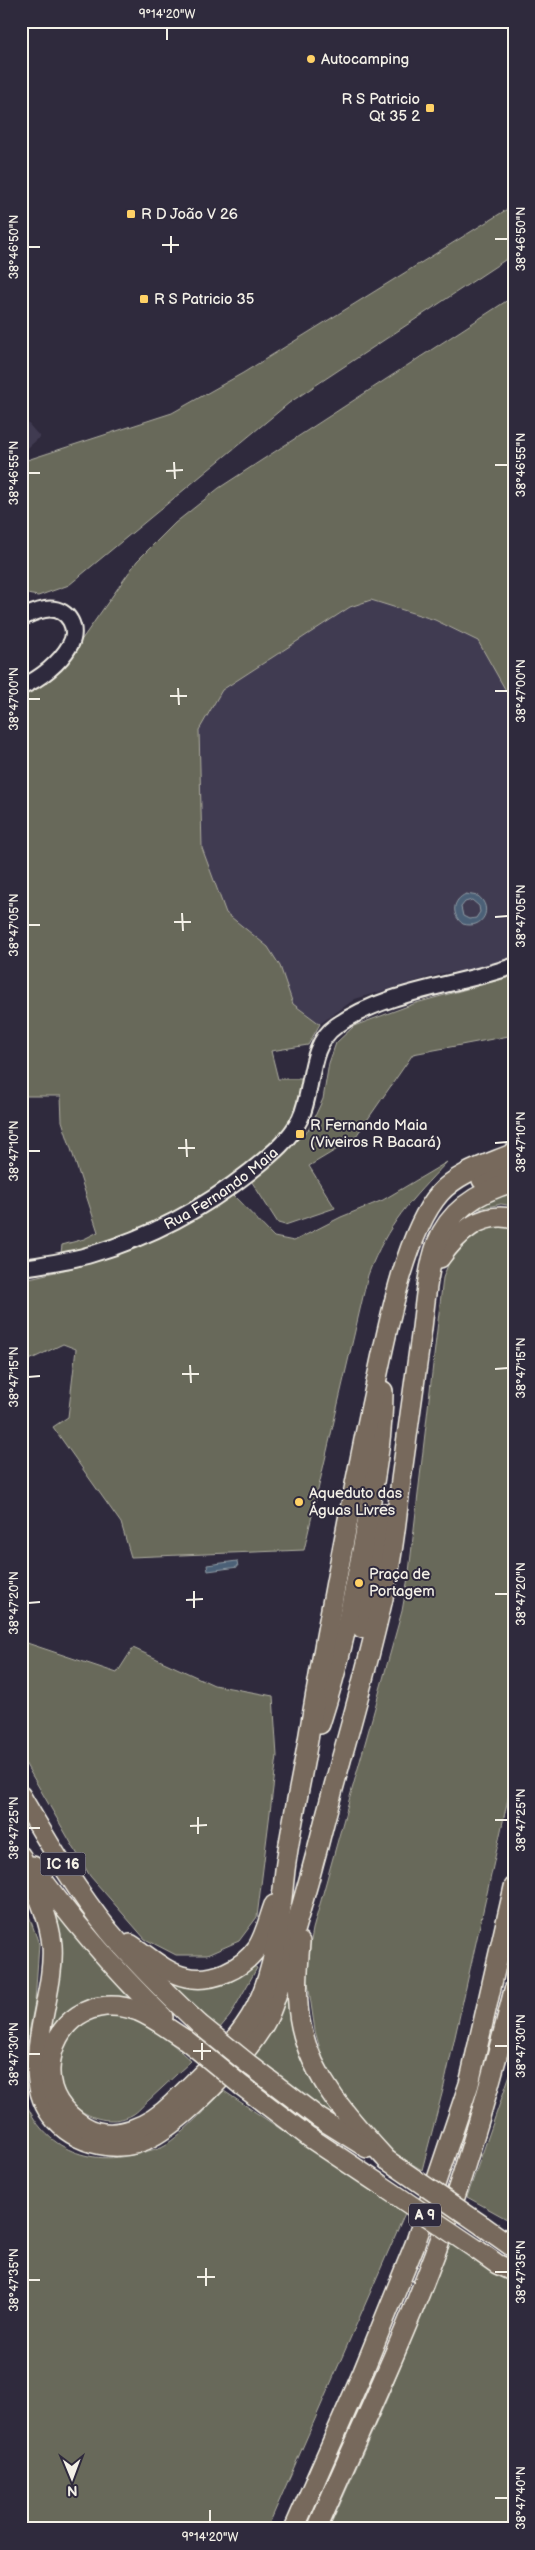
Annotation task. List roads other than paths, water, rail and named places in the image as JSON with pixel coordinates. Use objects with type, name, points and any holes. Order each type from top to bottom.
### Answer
[{"type":"highway","points":[[186,2040],[142,2012],[120,2006],[100,2006],[70,2020],[59,2034],[51,2052],[51,2088],[70,2117],[90,2130],[115,2134],[141,2127],[164,2111],[241,2030],[256,2007],[268,1976],[280,1924],[286,1868],[337,1568],[384,1345],[412,1242],[439,1193],[458,1178],[514,1153]]},
{"type":"highway","points":[[426,1217],[462,1189],[514,1168]]},
{"type":"highway","points":[[21,1856],[48,1922],[52,1944],[52,1974],[36,2073],[40,2091],[49,2112],[62,2127],[85,2141],[116,2147],[147,2140],[174,2124],[210,2089],[253,2040],[271,2008],[304,1904],[388,1578],[427,1292],[437,1243],[451,1218],[469,1202],[489,1189],[514,1182]]},
{"type":"highway","points":[[427,1292],[439,1259],[454,1238],[468,1228],[487,1219],[514,1220]]},
{"type":"highway","name":"IC 16","points":[[21,1796],[59,1859],[108,1930]]},
{"type":"highway","points":[[21,1848],[54,1895],[84,1930],[140,1994],[186,2040],[309,2137],[497,2264],[514,2272]]},
{"type":"highway","points":[[108,1930],[168,1969],[186,1977],[215,1977],[239,1966],[257,1948],[286,1868]]},
{"type":"highway","name":"A 9","points":[[294,2529],[363,2372],[415,2244],[469,2084],[514,1887]]},
{"type":"highway","points":[[304,1904],[298,1984],[301,2026],[315,2065],[330,2096],[387,2160]]},
{"type":"highway","points":[[108,1930],[157,1985],[199,2024],[251,2066],[319,2118],[387,2160],[514,2248]]},
{"type":"highway","name":"A 9","points":[[318,2529],[383,2381],[435,2253],[489,2090],[514,1990]]},
{"type":"street","points":[[21,687],[51,667],[70,644],[74,633],[72,624],[62,612],[51,609],[25,614]]},
{"type":"street","name":"Rua Fernando Maia","points":[[21,1268],[90,1255],[137,1239],[198,1208],[238,1181],[269,1156],[300,1121],[308,1102],[316,1056],[322,1042],[334,1027],[396,998],[480,978],[514,966]]},
{"type":"water","points":[[466,894],[478,896],[483,901],[486,912],[481,921],[470,925],[463,924],[459,920],[456,916],[455,908],[461,897]],"holes":[[[472,900],[479,906],[480,912],[476,918],[469,919],[463,916],[461,907],[465,902]]]},
{"type":"water","points":[[237,1561],[238,1567],[208,1571],[207,1565]]},
{"type":"place","name":"Autocamping","points":[[311,59]]},
{"type":"place","name":"R S Patricio Qt 35 2","points":[[430,108]]},
{"type":"place","name":"R D João V 26","points":[[131,214]]},
{"type":"place","name":"R S Patricio 35","points":[[144,299]]},
{"type":"place","name":"R Fernando Maia (Viveiros R Bacará)","points":[[300,1134]]},
{"type":"place","name":"Aqueduto das Águas Livres","points":[[299,1502]]},
{"type":"place","name":"Praça de Portagem","points":[[359,1583]]}]
